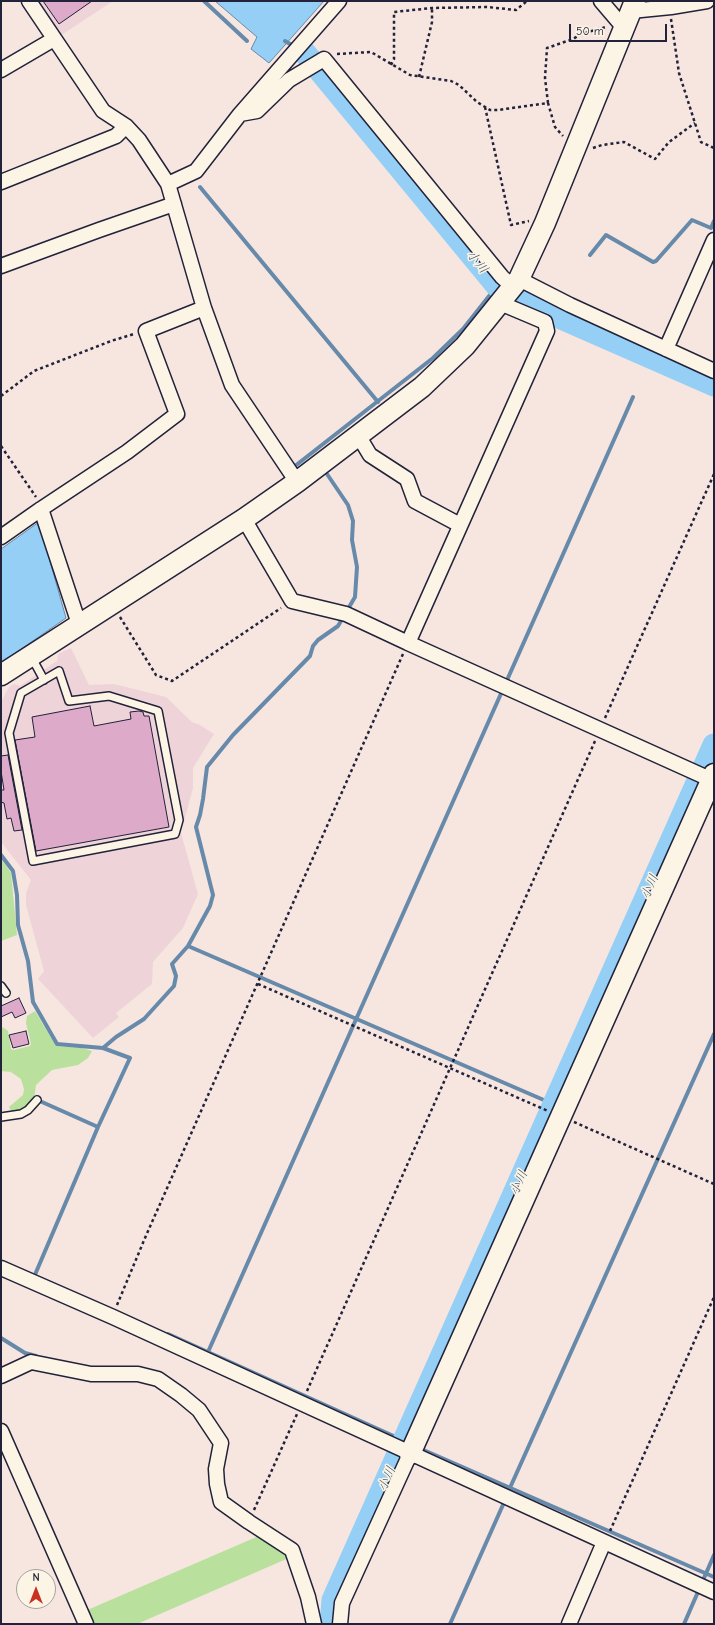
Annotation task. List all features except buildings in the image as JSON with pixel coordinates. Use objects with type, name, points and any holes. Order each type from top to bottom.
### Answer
[{"type":"street","points":[[29,1],[103,111],[126,126],[139,140],[168,184],[204,308],[232,385],[297,482]]},
{"type":"street","points":[[168,184],[196,171],[240,114],[339,1]]},
{"type":"street","points":[[601,1],[627,16],[707,1]]},
{"type":"street","points":[[1,675],[244,519],[297,482],[422,387],[460,351],[509,291],[545,224],[627,16]]},
{"type":"street","points":[[1,70],[54,40]]},
{"type":"street","points":[[240,114],[258,111],[289,80],[324,59],[415,168],[502,277],[509,291],[545,322],[547,331],[408,643]]},
{"type":"street","points":[[1,182],[116,136],[126,126]]},
{"type":"street","points":[[1,266],[174,204]]},
{"type":"street","points":[[666,349],[714,240]]},
{"type":"street","points":[[509,291],[570,305],[714,371]]},
{"type":"street","points":[[1,537],[127,452],[177,414],[146,331],[204,308]]},
{"type":"street","points":[[358,435],[370,455],[407,479],[415,501],[460,525]]},
{"type":"street","points":[[41,509],[79,624]]},
{"type":"street","points":[[244,519],[292,601],[346,614],[600,730],[713,777],[410,1454],[342,1602],[340,1624]]},
{"type":"street","points":[[1,1268],[113,1317],[714,1592]]},
{"type":"street","points":[[1,1376],[31,1362],[91,1374],[138,1374],[158,1379],[181,1395],[199,1410],[221,1443],[216,1469],[217,1484],[221,1502],[292,1550],[308,1597],[314,1624]]},
{"type":"street","points":[[1,1431],[86,1624]]},
{"type":"street","points":[[569,1624],[604,1542]]},
{"type":"lane","points":[[31,656],[44,680]]},
{"type":"lane","points":[[59,671],[69,701],[109,696],[158,711],[179,820],[175,834],[33,860],[9,733],[21,693],[44,680],[59,671]]},
{"type":"lane","points":[[1,986],[6,993]]},
{"type":"lane","points":[[1,1117],[21,1114],[28,1110],[37,1100]]},
{"type":"path","points":[[391,65],[394,59],[394,12],[432,8],[487,7],[516,10],[528,1]]},
{"type":"path","points":[[669,7],[679,73],[700,142],[714,148]]},
{"type":"path","points":[[419,76],[432,22],[432,8]]},
{"type":"path","points":[[627,16],[581,34],[574,39],[548,48],[545,78],[548,103],[555,127],[576,147],[587,151],[602,145],[624,142],[655,159],[669,142],[695,123]]},
{"type":"path","points":[[324,59],[331,54],[371,52],[410,76],[451,81],[459,85],[490,110],[548,103]]},
{"type":"path","points":[[485,107],[511,225],[536,219],[545,224]]},
{"type":"path","points":[[1,396],[34,371],[111,341],[146,331]]},
{"type":"path","points":[[1,446],[35,494],[41,509]]},
{"type":"path","points":[[249,1522],[714,474]]},
{"type":"path","points":[[112,604],[156,675],[172,681],[292,601]]},
{"type":"path","points":[[113,1317],[145,1238],[408,643]]},
{"type":"path","points":[[258,984],[714,1184]]},
{"type":"path","points":[[604,1542],[714,1297]]},
{"type":"shaded area","points":[[36,1],[113,1],[57,38]]},
{"type":"shaded area","points":[[71,648],[89,685],[114,684],[166,697],[192,722],[214,734],[193,768],[193,788],[181,833],[198,894],[183,928],[153,962],[152,984],[116,1013],[119,1017],[93,1038],[38,979],[44,971],[26,905],[26,893],[31,880],[1,842],[1,702],[9,687],[14,684],[20,686],[57,661],[58,654]]},
{"type":"green space","points":[[1,858],[11,873],[17,935],[1,941]]},
{"type":"green space","points":[[35,1011],[56,1046],[82,1048],[92,1051],[88,1058],[78,1065],[52,1070],[36,1085],[34,1099],[29,1106],[19,1112],[12,1112],[9,1107],[23,1095],[24,1089],[21,1079],[11,1072],[1,1071],[1,1027],[8,1031],[11,1049],[14,1050],[30,1046],[31,1044],[26,1023],[27,1016]]},
{"type":"green space","points":[[261,1535],[291,1557],[137,1624],[91,1624],[85,1611]]},
{"type":"water","points":[[215,1],[324,1],[269,63],[251,49],[257,37]]},
{"type":"water","points":[[39,522],[66,618],[1,663],[1,549]]},
{"type":"waterway","points":[[204,1],[247,41]]},
{"type":"waterway","points":[[285,41],[305,53]]},
{"type":"waterway","name":"小川","points":[[305,53],[497,286],[520,300],[714,385]]},
{"type":"waterway","points":[[200,187],[378,402]]},
{"type":"waterway","points":[[590,255],[606,235],[653,262],[656,261],[692,220],[711,228],[714,221]]},
{"type":"waterway","points":[[295,466],[433,358],[463,329],[497,286]]},
{"type":"waterway","points":[[208,1352],[633,397]]},
{"type":"waterway","points":[[103,1048],[116,1037],[144,1019],[174,986],[176,976],[172,964],[188,946],[210,906],[213,895],[196,827],[203,799],[207,767],[233,735],[310,656],[313,646],[318,640],[338,626],[355,597],[357,567],[352,540],[353,521],[348,505],[327,474]]},
{"type":"waterway","name":"小川","points":[[331,1624],[333,1600],[714,745]]},
{"type":"waterway","points":[[1,855],[13,871],[17,895],[18,925],[28,961],[33,1002],[57,1044],[103,1048],[130,1058],[98,1127],[34,1277],[36,1278]]},
{"type":"waterway","points":[[188,946],[553,1104]]},
{"type":"waterway","points":[[509,1490],[714,1034]]},
{"type":"waterway","points":[[42,1102],[98,1127]]},
{"type":"waterway","points":[[168,1334],[409,1443]]},
{"type":"waterway","points":[[1,1338],[25,1353],[36,1356]]},
{"type":"waterway","points":[[419,1448],[714,1577]]},
{"type":"waterway","points":[[450,1624],[506,1498]]},
{"type":"waterway","points":[[684,1624],[714,1555]]}]
